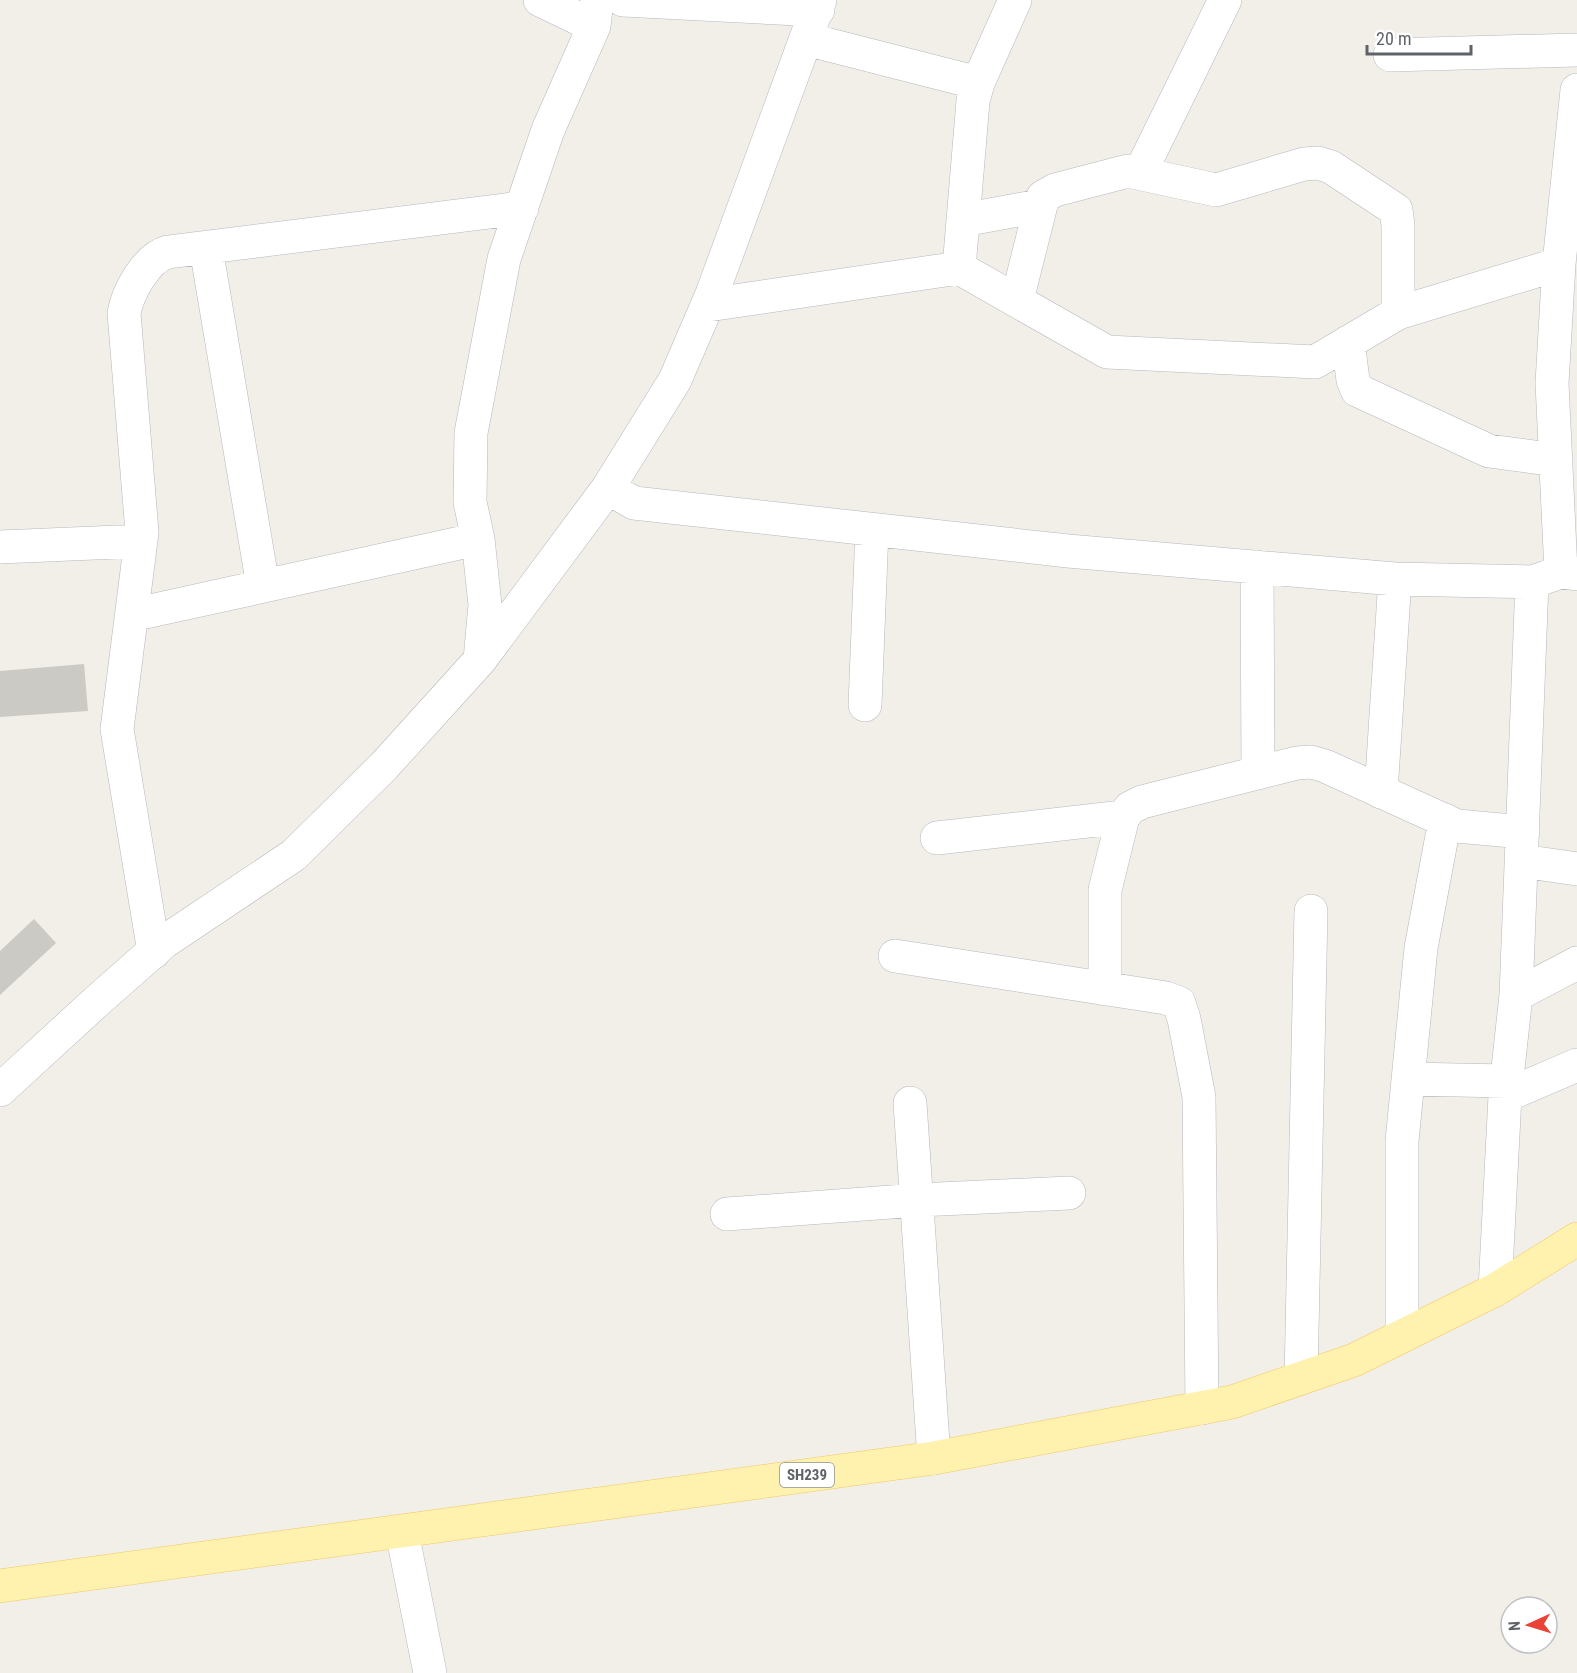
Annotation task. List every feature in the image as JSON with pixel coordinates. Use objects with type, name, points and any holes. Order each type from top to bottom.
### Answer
[{"type":"main road","name":"SH239","points":[[0,1586],[934,1458],[1232,1402],[1354,1360],[1495,1290],[1577,1239]]},
{"type":"street","points":[[480,660],[485,605],[478,538],[470,502],[471,433],[504,259],[549,130],[595,13],[540,0]]},
{"type":"street","points":[[623,0],[815,16],[978,82]]},
{"type":"street","points":[[959,268],[970,117],[978,82],[1015,0]]},
{"type":"street","points":[[1140,173],[1225,0]]},
{"type":"street","points":[[0,1090],[164,942],[294,855],[384,766],[480,660],[608,488],[675,381],[708,305],[815,16]]},
{"type":"street","points":[[1390,55],[1577,51]]},
{"type":"street","points":[[1495,1290],[1506,1088],[1516,995],[1522,847],[1557,576],[1556,460],[1566,419],[1552,383],[1566,254],[1577,90]]},
{"type":"street","points":[[1017,300],[1039,206],[1043,196],[1055,190],[1128,171],[1216,190],[1304,164],[1318,163],[1331,167],[1395,210],[1398,225],[1398,313]]},
{"type":"street","points":[[963,220],[1039,206]]},
{"type":"street","points":[[154,952],[117,729],[142,532],[124,313],[129,295],[151,261],[158,255],[522,208]]},
{"type":"street","points":[[206,248],[263,586]]},
{"type":"street","points":[[708,305],[959,268],[1107,352],[1315,362],[1398,313],[1566,254]]},
{"type":"street","points":[[1348,342],[1353,380],[1357,390],[1489,451],[1556,460]]},
{"type":"street","points":[[608,488],[634,503],[1068,551],[1395,579],[1557,576]]},
{"type":"street","points":[[865,705],[872,530]]},
{"type":"street","points":[[132,615],[478,538]]},
{"type":"street","points":[[0,547],[141,541]]},
{"type":"street","points":[[1257,567],[1258,773]]},
{"type":"street","points":[[1381,792],[1395,579]]},
{"type":"street","points":[[1106,989],[1106,890],[1123,817],[1130,808],[1142,802],[1297,763],[1311,762],[1325,766],[1457,826],[1522,847],[1577,869]]},
{"type":"street","points":[[937,838],[1123,817]]},
{"type":"street","points":[[1402,1336],[1401,1154],[1421,948],[1445,820]]},
{"type":"street","points":[[1301,1378],[1311,911]]},
{"type":"street","points":[[895,956],[1166,998],[1179,1003],[1199,1097],[1202,1408]]},
{"type":"street","points":[[1516,995],[1577,963]]},
{"type":"street","points":[[1408,1079],[1506,1088],[1577,1065]]},
{"type":"street","points":[[910,1102],[934,1458]]},
{"type":"street","points":[[727,1214],[918,1200],[1069,1193]]},
{"type":"street","points":[[402,1532],[430,1673]]},
{"type":"building","points":[[84,664],[88,711],[0,717],[0,671]]},
{"type":"building","points":[[34,919],[56,943],[0,995],[0,951]]}]
